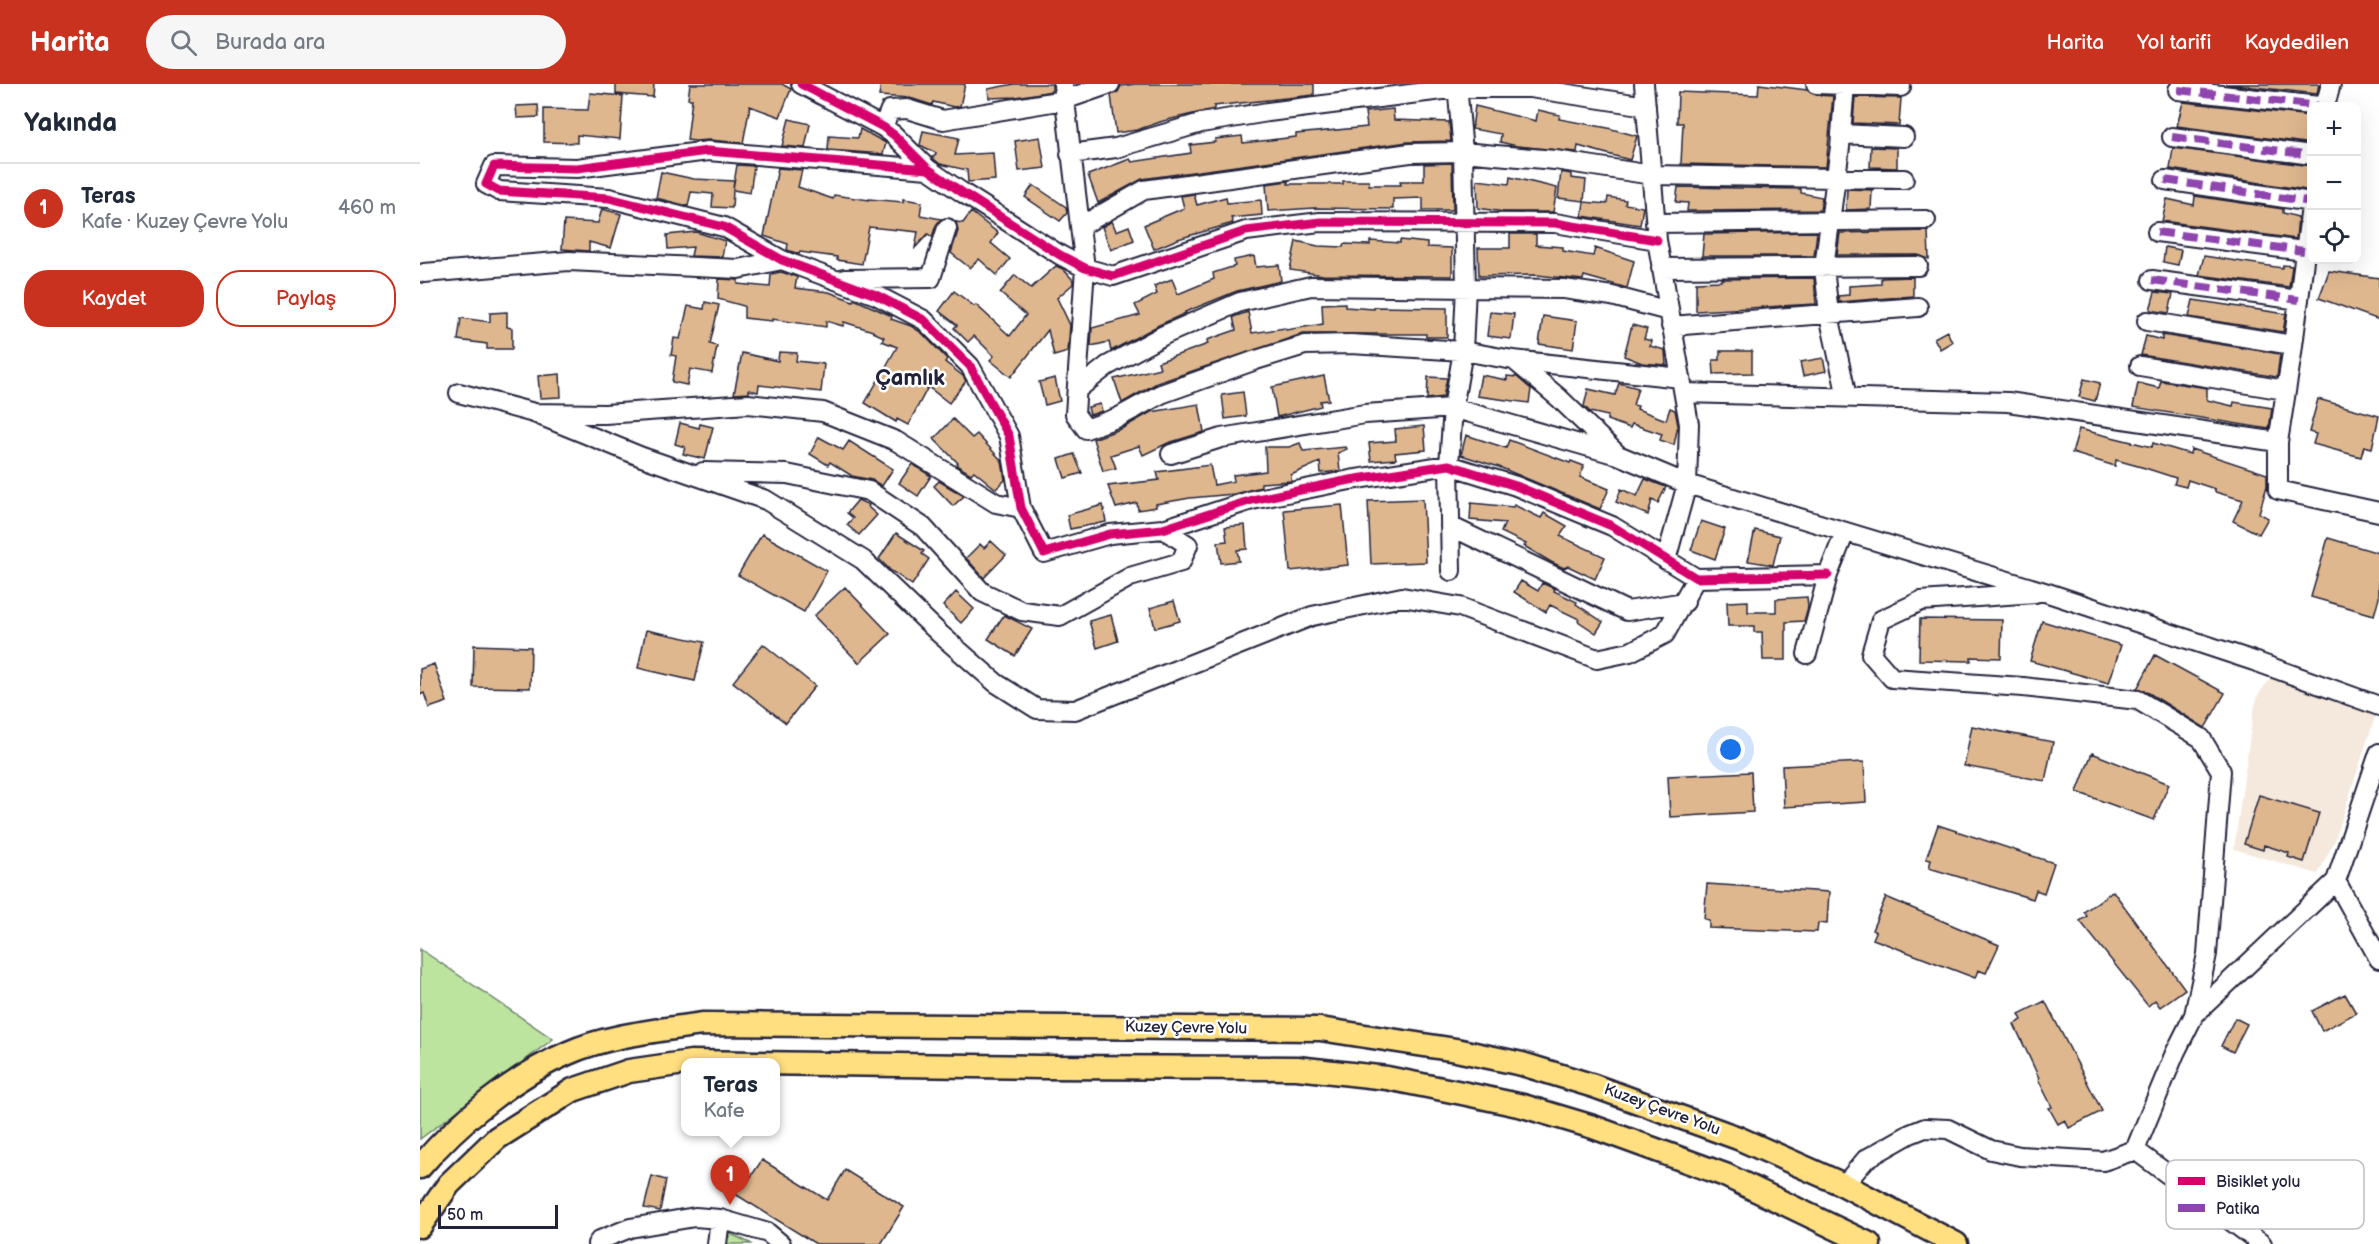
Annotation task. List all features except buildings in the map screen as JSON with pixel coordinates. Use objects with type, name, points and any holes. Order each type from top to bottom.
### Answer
[{"type":"main road","name":"Kuzey Çevre Yolu","points":[[420,1167],[460,1125],[524,1076],[568,1052],[621,1037],[702,1024],[1320,1029],[1456,1050],[1522,1064],[1594,1086],[1738,1138],[1844,1185],[1956,1244]]},
{"type":"main road","points":[[420,1226],[449,1184],[497,1138],[573,1090],[628,1071],[681,1063]]},
{"type":"main road","points":[[780,1063],[1286,1068],[1387,1078],[1523,1106],[1593,1127],[1725,1175],[1869,1244]]},
{"type":"street","points":[[801,84],[883,127],[894,135],[928,170],[1060,255],[1085,268],[1113,276],[1246,231],[1320,222],[1555,223],[1656,231],[1830,221],[1926,220]]},
{"type":"street","points":[[883,127],[890,110],[907,109],[943,120],[1064,92],[1110,84]]},
{"type":"street","points":[[1644,84],[1656,231],[1689,424],[1687,484],[1666,560]]},
{"type":"street","points":[[1816,84],[1901,87]]},
{"type":"street","points":[[2326,102],[2331,84]]},
{"type":"street","points":[[1844,85],[1841,134],[1824,267],[1828,315],[1847,397]]},
{"type":"street","points":[[1070,154],[1116,148],[1201,123],[1457,86],[1530,88],[1646,106]]},
{"type":"street","points":[[1451,571],[1449,465],[1453,408],[1463,351],[1466,287],[1463,152],[1457,86]]},
{"type":"street","points":[[2178,90],[2307,105]]},
{"type":"street","points":[[1064,92],[1085,268],[1075,414],[1086,429],[1119,417],[1161,394],[1256,360],[1305,345],[1351,344],[1463,351],[1683,385],[1847,397],[2008,402],[2278,442]]},
{"type":"street","points":[[1841,134],[1904,137]]},
{"type":"street","points":[[2172,137],[2307,154]]},
{"type":"street","points":[[928,170],[708,151],[577,168],[494,166],[486,184],[499,191],[609,198],[724,227],[782,260],[876,295],[924,320],[970,366],[1009,436],[1021,508],[1044,553],[1110,534],[1163,529],[1252,500],[1350,480],[1449,465],[1516,486],[1612,526],[1696,578],[1828,575]]},
{"type":"street","points":[[1081,226],[1144,190],[1410,153],[1463,152],[1556,160],[1652,175],[1904,179]]},
{"type":"street","points":[[2165,180],[2307,199]]},
{"type":"street","points":[[2310,210],[2278,442],[2278,490],[2379,512]]},
{"type":"street","points":[[831,279],[931,278],[947,228]]},
{"type":"street","points":[[2157,232],[2304,251]]},
{"type":"street","points":[[424,273],[569,261],[738,269],[782,260]]},
{"type":"street","points":[[1661,268],[1918,266]]},
{"type":"street","points":[[2152,280],[2298,300]]},
{"type":"street","points":[[1078,389],[1107,366],[1164,335],[1240,302],[1311,286],[1564,289],[1612,296],[1670,319],[1828,315],[1918,307]]},
{"type":"street","points":[[2146,321],[2292,345]]},
{"type":"street","points":[[1514,360],[1618,455]]},
{"type":"street","points":[[2139,366],[2285,390]]},
{"type":"street","points":[[459,393],[534,413],[686,472],[766,500],[863,560],[940,634],[996,683],[1037,709],[1075,711],[1312,616],[1402,597],[1460,607],[1597,659],[1630,652],[1665,634],[1685,602],[1696,578]]},
{"type":"street","points":[[534,413],[605,414],[748,404],[823,412],[896,441],[996,503],[1021,508]]},
{"type":"street","points":[[1171,454],[1221,438],[1365,414],[1453,408],[1618,455],[1687,484],[2048,592],[2254,661],[2379,706]]},
{"type":"street","points":[[686,472],[787,474],[869,491],[923,527],[982,592],[1022,611],[1060,616],[1130,577],[1181,562],[1188,545],[1163,529]]},
{"type":"street","points":[[1450,526],[1627,611],[1685,602]]},
{"type":"street","points":[[1807,654],[1828,575],[1845,532]]},
{"type":"street","points":[[1844,1185],[1866,1159],[1925,1128],[1948,1129],[1991,1150],[2020,1156],[2103,1161],[2135,1150],[2170,1064],[2194,1015],[2207,954],[2221,771],[2201,738],[2138,700],[2023,687],[1892,678],[1871,654],[1881,620],[1921,601],[2048,592]]},
{"type":"street","points":[[2194,1015],[2336,881],[2379,753]]},
{"type":"street","points":[[2336,881],[2379,959]]},
{"type":"street","points":[[2135,1150],[2166,1173]]},
{"type":"street","points":[[597,1244],[600,1240],[630,1228],[695,1217],[720,1220],[768,1233],[781,1244]]},
{"type":"street","points":[[717,1244],[720,1220]]},
{"type":"street","points":[[2242,1229],[2262,1244]]},
{"type":"shaded area","points":[[2272,676],[2376,714],[2335,840],[2318,874],[2234,849],[2253,714],[2258,695]]},
{"type":"green space","points":[[420,949],[553,1039],[420,1139]]},
{"type":"green space","points":[[731,1234],[752,1244],[723,1244]]},
{"type":"marked path","points":[[2178,90],[2307,105]]},
{"type":"marked path","points":[[2172,137],[2307,154]]},
{"type":"marked path","points":[[2165,180],[2307,201]]},
{"type":"marked path","points":[[2157,232],[2304,251]]},
{"type":"marked path","points":[[2152,280],[2299,300]]},
{"type":"cycle path","points":[[801,84],[883,127],[928,169],[1060,255],[1085,268],[1113,276],[1246,231],[1320,222],[1555,223],[1657,240]]},
{"type":"cycle path","points":[[928,169],[708,151],[577,168],[494,166],[486,184],[499,191],[609,198],[724,227],[782,260],[876,295],[924,320],[970,366],[1009,436],[1021,508],[1044,553],[1110,534],[1163,529],[1252,500],[1350,480],[1449,465],[1516,486],[1612,526],[1696,578],[1828,575]]},
{"type":"place","name":"Teras","points":[[730,1205]]},
{"type":"district","name":"Çamlık","points":[[910,378]]}]
